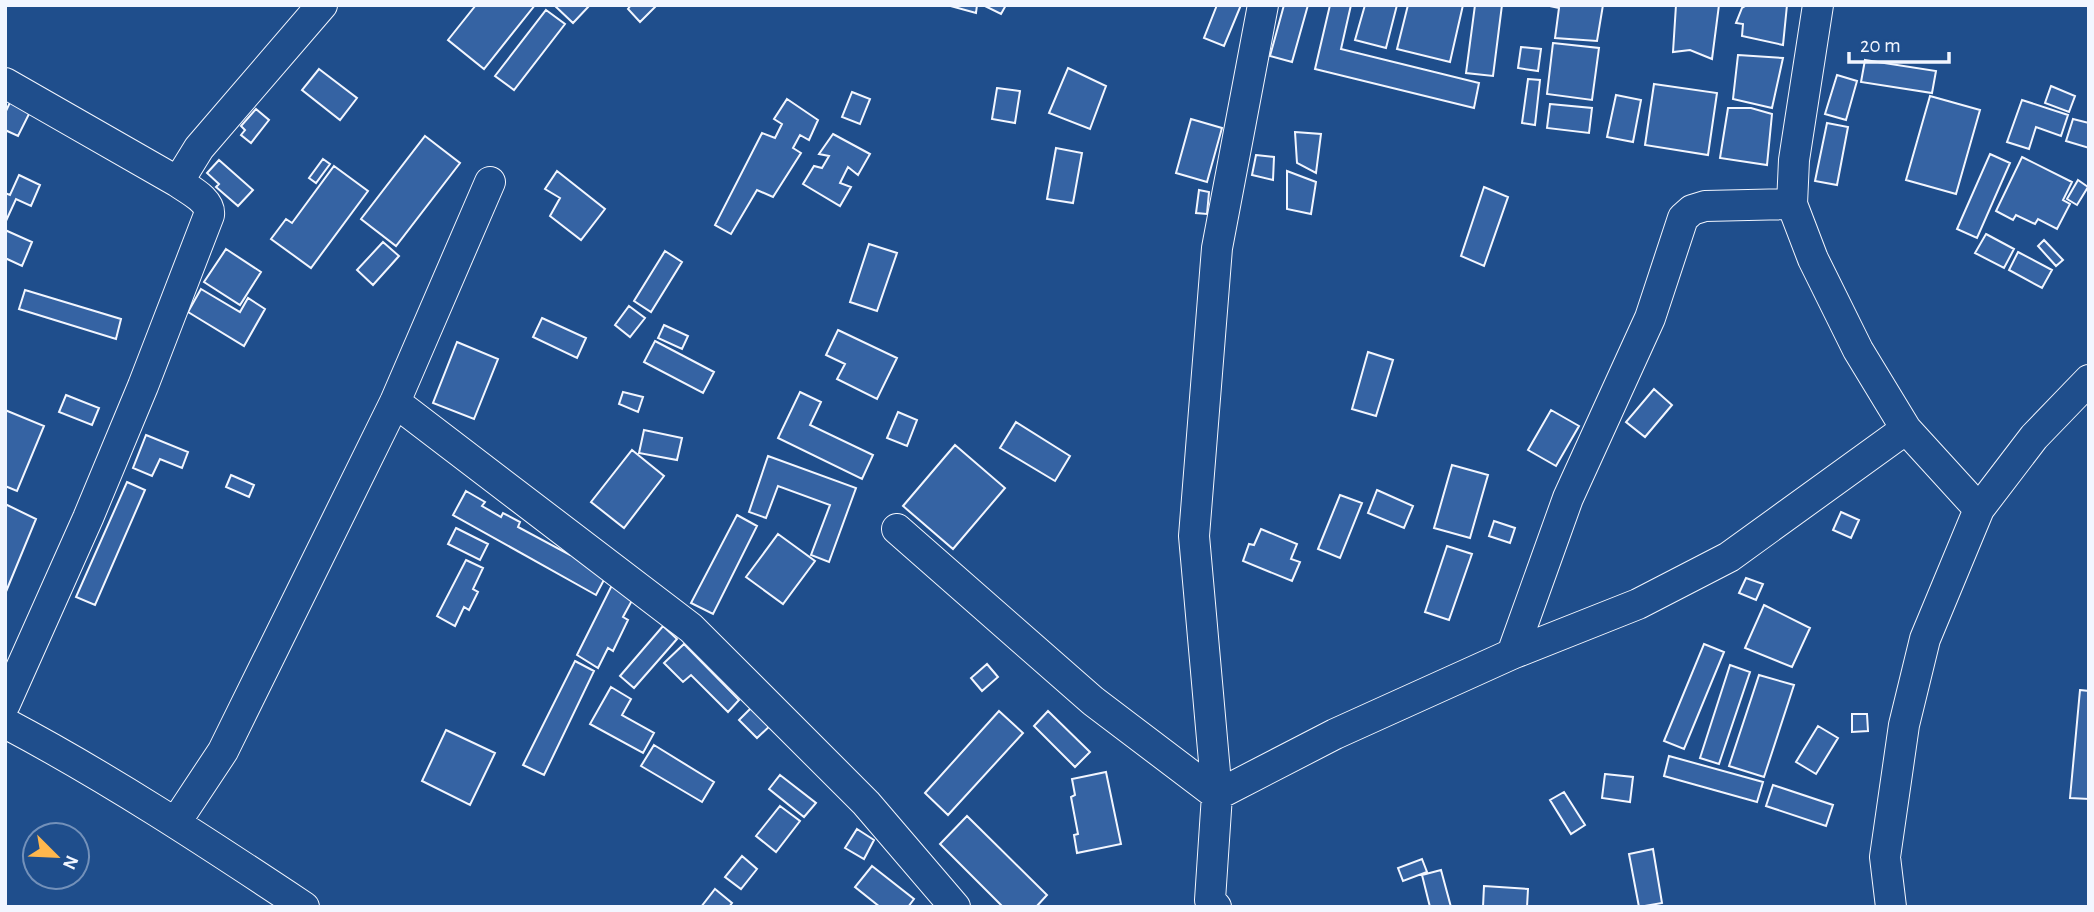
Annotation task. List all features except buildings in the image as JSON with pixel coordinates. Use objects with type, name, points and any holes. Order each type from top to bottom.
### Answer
[{"type":"street","points":[[178,182],[199,148],[322,5]]},
{"type":"street","points":[[1207,905],[1217,795],[1194,536],[1217,248],[1264,5]]},
{"type":"street","points":[[1818,5],[1794,160],[1792,204],[1813,259],[1858,350],[1906,429],[1979,509]]},
{"type":"street","points":[[5,83],[178,182],[207,203],[210,210],[133,410],[5,704]]},
{"type":"street","points":[[176,822],[223,751],[395,402],[490,182]]},
{"type":"street","points":[[1512,654],[1568,498],[1650,318],[1683,218],[1692,210],[1705,206],[1792,204]]},
{"type":"street","points":[[1891,907],[1885,858],[1904,725],[1924,639],[1979,509],[2034,437],[2089,380]]},
{"type":"street","points":[[395,402],[691,628],[866,803],[955,907]]},
{"type":"street","points":[[1217,795],[1335,734],[1512,654],[1638,604],[1729,557],[1906,429]]},
{"type":"street","points":[[897,529],[1093,701],[1217,795]]},
{"type":"street","points":[[5,723],[72,758],[176,822],[304,907]]}]
